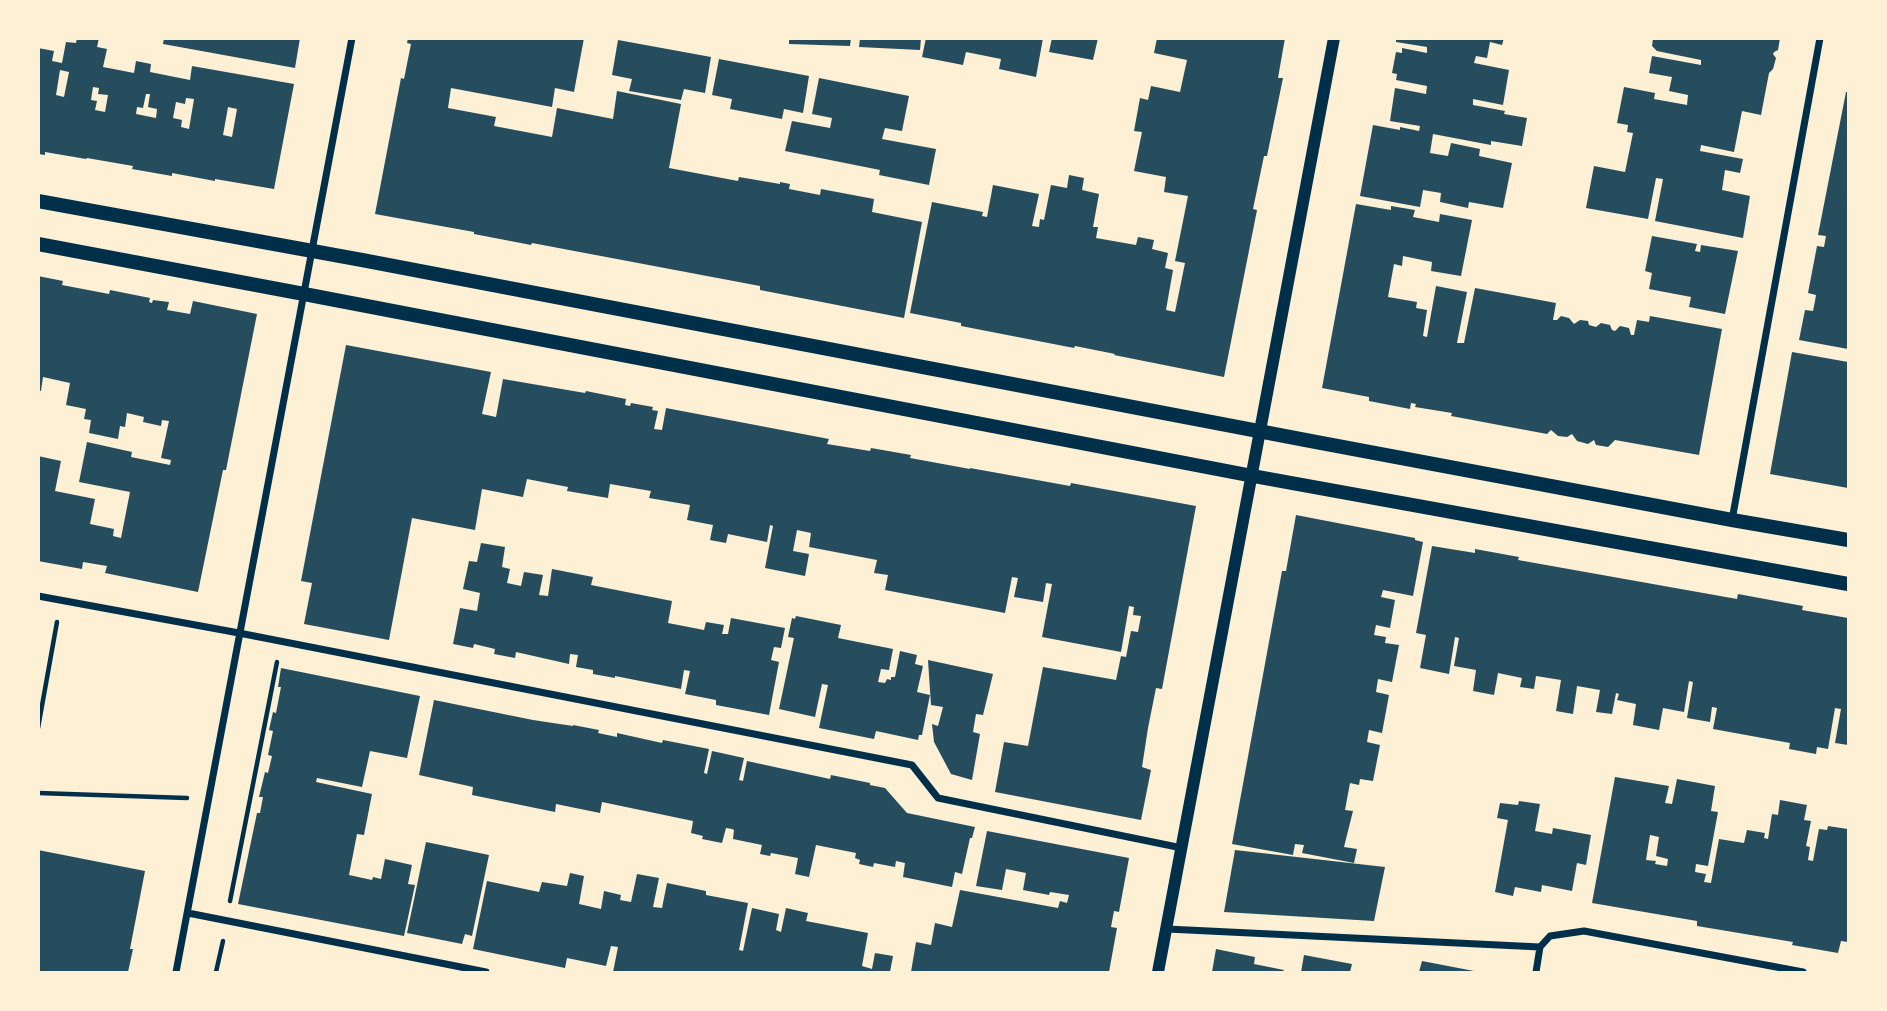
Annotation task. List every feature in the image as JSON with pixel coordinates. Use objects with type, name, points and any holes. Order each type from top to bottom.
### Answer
[{"type":"main road","points":[[38,201],[1849,540]]},
{"type":"main road","points":[[38,244],[1253,476],[1849,584]]},
{"type":"street","points":[[176,972],[352,38]]},
{"type":"street","points":[[1158,972],[1334,38]]},
{"type":"street","points":[[1732,520],[1820,38]]},
{"type":"street","points":[[38,596],[912,765],[938,798],[1182,848]]},
{"type":"street","points":[[188,913],[486,972]]},
{"type":"street","points":[[1167,929],[1540,947]]},
{"type":"street","points":[[1536,972],[1540,947],[1550,936],[1584,931],[1802,972]]},
{"type":"path","points":[[38,728],[61,600]]},
{"type":"path","points":[[216,972],[277,662]]},
{"type":"path","points":[[38,793],[209,799]]},
{"type":"building","points":[[77,38],[99,38],[97,47],[107,49],[103,67],[134,73],[136,61],[151,64],[150,72],[190,80],[192,66],[294,84],[274,189],[172,173],[172,176],[87,158],[45,152],[45,155],[38,154],[38,48],[54,51],[52,61],[62,63],[66,42],[76,43]],"holes":[[[60,70],[69,72],[64,97],[56,95]],[[93,87],[99,88],[98,94],[108,95],[105,112],[95,110],[97,101],[91,100]],[[146,94],[150,94],[148,107],[157,109],[156,118],[136,114],[137,107],[143,108]],[[186,98],[194,99],[189,129],[181,127],[182,120],[173,118],[176,102],[185,104]],[[228,107],[237,109],[232,137],[223,135]]]},
{"type":"building","points":[[164,38],[300,38],[295,68],[163,44]]},
{"type":"building","points":[[408,38],[584,38],[574,92],[555,88],[552,107],[451,88],[448,108],[496,117],[494,126],[552,137],[557,108],[613,119],[617,91],[681,104],[669,168],[738,181],[739,177],[780,182],[790,184],[789,189],[820,195],[821,189],[874,199],[872,212],[922,222],[904,318],[760,290],[760,286],[375,214],[401,78],[404,79],[411,44],[407,43]]},
{"type":"building","points":[[789,38],[851,38],[850,46],[789,44]]},
{"type":"building","points":[[860,38],[921,38],[920,50],[859,47]]},
{"type":"building","points":[[926,38],[1043,38],[1036,77],[999,69],[1001,59],[966,52],[963,65],[922,57]]},
{"type":"building","points":[[1052,38],[1098,38],[1093,60],[1049,52]]},
{"type":"building","points":[[1157,38],[1285,38],[1278,78],[1283,78],[1253,209],[1257,210],[1224,377],[961,326],[961,323],[910,313],[932,202],[983,212],[982,216],[987,217],[993,185],[1039,194],[1032,226],[1039,227],[1040,219],[1044,220],[1051,185],[1067,188],[1069,175],[1084,178],[1082,190],[1099,194],[1093,227],[1098,227],[1096,238],[1136,245],[1138,237],[1154,240],[1152,249],[1168,253],[1165,268],[1173,270],[1166,310],[1175,312],[1185,263],[1175,261],[1188,196],[1164,192],[1166,177],[1134,171],[1142,132],[1134,131],[1140,98],[1148,100],[1151,86],[1180,92],[1187,60],[1154,53]]},
{"type":"building","points":[[1396,38],[1504,38],[1502,45],[1490,42],[1487,58],[1476,56],[1474,63],[1509,70],[1503,105],[1473,99],[1473,105],[1527,118],[1522,146],[1491,141],[1491,145],[1433,134],[1430,153],[1448,156],[1451,143],[1480,149],[1479,156],[1512,163],[1503,208],[1469,202],[1468,208],[1440,202],[1441,193],[1423,190],[1420,207],[1360,196],[1373,125],[1419,131],[1420,126],[1390,121],[1395,88],[1426,94],[1427,86],[1396,80],[1397,74],[1392,73],[1396,52],[1402,53],[1402,48],[1427,53],[1427,47],[1396,42]]},
{"type":"building","points":[[1653,38],[1780,38],[1778,50],[1773,54],[1776,58],[1769,73],[1761,115],[1742,111],[1734,152],[1701,145],[1700,151],[1743,159],[1740,173],[1725,170],[1722,190],[1750,196],[1743,238],[1655,221],[1663,179],[1656,178],[1648,219],[1586,208],[1594,166],[1625,172],[1633,133],[1627,132],[1628,125],[1617,123],[1624,87],[1655,93],[1654,99],[1687,105],[1688,95],[1669,91],[1672,77],[1649,73],[1652,56],[1701,65],[1701,60],[1657,51],[1652,46]]},
{"type":"building","points":[[618,40],[711,57],[705,93],[684,89],[681,100],[629,91],[632,79],[612,75]]},
{"type":"building","points":[[719,59],[809,76],[803,113],[784,109],[782,119],[730,109],[732,99],[712,95]]},
{"type":"building","points":[[819,78],[909,96],[902,131],[885,128],[882,139],[936,149],[929,185],[879,175],[880,170],[785,151],[792,121],[830,128],[832,118],[812,114]]},
{"type":"building","points":[[1846,92],[1848,349],[1799,340],[1805,310],[1813,311],[1815,301],[1816,295],[1808,293],[1817,246],[1824,247],[1826,236],[1818,235]]},
{"type":"building","points":[[1356,204],[1391,210],[1391,206],[1415,210],[1413,217],[1439,222],[1440,214],[1472,220],[1461,276],[1431,271],[1432,262],[1403,256],[1402,266],[1394,264],[1388,297],[1417,302],[1416,308],[1427,310],[1423,336],[1427,337],[1436,286],[1467,292],[1457,343],[1464,343],[1475,288],[1556,303],[1553,320],[1561,316],[1569,318],[1574,324],[1580,320],[1588,321],[1589,325],[1596,327],[1601,323],[1610,325],[1615,331],[1620,326],[1629,328],[1631,335],[1634,335],[1637,320],[1649,322],[1650,316],[1722,329],[1699,455],[1615,440],[1608,447],[1596,445],[1594,440],[1588,444],[1577,441],[1572,434],[1567,437],[1558,436],[1551,430],[1547,434],[1451,416],[1452,413],[1415,407],[1416,404],[1411,403],[1410,409],[1369,401],[1369,397],[1322,388]]},
{"type":"building","points":[[1652,236],[1697,244],[1695,251],[1700,252],[1701,245],[1738,251],[1725,314],[1689,307],[1691,297],[1649,289],[1652,273],[1645,271]]},
{"type":"building","points":[[38,276],[63,281],[62,285],[150,298],[149,302],[152,303],[153,300],[169,302],[167,310],[190,314],[193,301],[257,314],[198,592],[105,573],[107,566],[83,562],[82,569],[38,561],[38,456],[61,461],[55,491],[95,499],[90,524],[114,529],[113,536],[121,538],[130,492],[79,482],[87,442],[132,452],[131,457],[170,465],[171,460],[161,458],[169,421],[162,420],[161,426],[143,422],[144,417],[127,413],[125,427],[120,426],[118,439],[89,433],[91,420],[84,419],[86,409],[66,405],[70,383],[43,377],[41,391],[38,390]]},
{"type":"building","points":[[346,345],[491,372],[482,414],[496,417],[503,379],[585,393],[586,391],[626,399],[625,405],[630,406],[631,403],[653,407],[652,410],[658,411],[654,429],[662,430],[666,408],[829,439],[827,444],[870,451],[871,448],[970,469],[1070,486],[1071,483],[1196,506],[1162,689],[1156,688],[1148,728],[1142,767],[1151,770],[1141,820],[995,792],[1004,742],[1028,746],[1043,667],[1116,680],[1121,656],[1126,657],[1131,631],[1138,632],[1141,616],[1133,615],[1134,607],[1129,606],[1121,652],[1042,637],[1052,584],[1046,583],[1043,602],[1014,597],[1018,578],[1012,577],[1005,613],[885,590],[888,575],[874,573],[877,560],[809,547],[811,533],[797,530],[793,551],[809,554],[805,576],[765,568],[773,526],[770,525],[767,542],[728,534],[726,543],[710,540],[713,525],[687,520],[690,505],[649,498],[651,491],[610,484],[608,498],[567,491],[568,487],[527,479],[523,497],[482,489],[475,530],[412,518],[389,640],[304,624],[312,583],[301,581]]},
{"type":"building","points":[[1792,352],[1848,362],[1848,488],[1770,474]]},
{"type":"building","points":[[1296,515],[1415,538],[1423,542],[1413,596],[1383,590],[1381,597],[1395,600],[1390,628],[1376,625],[1374,635],[1386,637],[1385,643],[1399,645],[1392,682],[1378,679],[1376,692],[1389,695],[1382,733],[1369,730],[1367,742],[1380,745],[1373,781],[1360,779],[1359,785],[1350,783],[1345,810],[1353,811],[1344,847],[1357,849],[1354,863],[1302,853],[1304,845],[1295,844],[1293,855],[1232,844],[1282,571],[1286,571]]},
{"type":"building","points":[[481,543],[505,547],[502,567],[510,569],[507,583],[521,586],[524,572],[543,575],[539,595],[548,596],[552,569],[593,577],[591,585],[672,601],[668,623],[704,630],[706,622],[724,625],[722,634],[728,634],[731,618],[785,628],[781,648],[774,647],[771,660],[779,662],[769,715],[716,705],[716,700],[685,694],[690,671],[684,670],[681,689],[593,674],[593,670],[576,667],[578,655],[570,654],[569,664],[516,652],[515,658],[494,654],[495,649],[474,644],[473,648],[453,644],[460,608],[477,611],[480,593],[463,589],[469,561],[477,562]]},
{"type":"building","points":[[1432,546],[1475,553],[1475,549],[1519,557],[1518,560],[1737,599],[1738,594],[1803,606],[1802,610],[1848,618],[1848,745],[1835,743],[1841,709],[1835,708],[1828,749],[1817,747],[1816,754],[1789,749],[1790,743],[1713,729],[1717,708],[1712,707],[1710,722],[1687,718],[1693,682],[1689,681],[1684,712],[1663,708],[1659,730],[1633,725],[1636,704],[1617,700],[1619,694],[1616,693],[1612,714],[1596,712],[1600,690],[1577,686],[1573,714],[1556,711],[1561,680],[1536,676],[1534,689],[1520,687],[1522,678],[1498,673],[1494,695],[1473,691],[1476,670],[1454,666],[1459,638],[1455,637],[1449,674],[1420,668],[1426,635],[1416,633]]},
{"type":"building","points":[[796,616],[841,625],[838,638],[893,649],[889,670],[881,669],[878,682],[885,683],[887,679],[895,677],[900,651],[917,655],[915,664],[923,666],[917,692],[930,695],[922,735],[919,735],[918,740],[876,731],[874,739],[819,728],[828,685],[822,684],[815,717],[779,709],[794,638],[788,637],[792,618],[795,619]]},
{"type":"building","points":[[928,660],[993,674],[983,715],[976,714],[973,732],[980,734],[972,780],[951,774],[934,742],[932,724],[938,726],[943,707],[931,705]]},
{"type":"building","points":[[281,668],[420,696],[407,758],[370,751],[362,787],[317,778],[316,782],[372,794],[364,835],[357,834],[349,875],[372,880],[373,877],[381,879],[385,859],[412,865],[408,884],[415,885],[404,936],[238,904],[257,813],[260,813],[263,797],[259,797],[272,756],[268,755],[273,731],[269,730],[273,712],[276,713]]},
{"type":"building","points":[[434,700],[599,730],[598,733],[617,737],[617,733],[662,743],[663,740],[709,749],[704,773],[707,774],[712,751],[744,758],[739,780],[743,781],[747,761],[830,779],[831,775],[870,783],[885,788],[907,813],[975,827],[962,874],[955,872],[952,887],[903,877],[905,863],[896,861],[895,867],[874,863],[873,867],[859,864],[860,860],[855,858],[856,853],[816,845],[809,877],[795,874],[798,858],[771,853],[770,856],[760,854],[762,845],[733,839],[732,829],[726,828],[722,843],[702,839],[703,836],[691,833],[693,821],[602,802],[600,813],[556,804],[555,812],[472,795],[473,787],[419,775]]},
{"type":"building","points":[[1615,777],[1669,786],[1665,803],[1672,804],[1677,779],[1715,786],[1711,811],[1718,812],[1708,866],[1696,864],[1695,872],[1706,874],[1704,882],[1711,883],[1719,839],[1744,843],[1747,830],[1765,833],[1764,838],[1768,839],[1772,814],[1778,815],[1780,800],[1807,805],[1804,820],[1811,821],[1806,846],[1810,847],[1808,860],[1813,861],[1819,829],[1827,830],[1828,826],[1848,829],[1848,942],[1841,941],[1838,953],[1792,945],[1793,942],[1697,926],[1697,921],[1592,903]],"holes":[[[1650,835],[1659,837],[1656,856],[1668,859],[1667,866],[1646,860]]]},
{"type":"building","points":[[1519,801],[1540,804],[1535,831],[1552,834],[1553,828],[1591,835],[1586,865],[1577,863],[1572,891],[1542,885],[1541,892],[1515,887],[1513,896],[1495,892],[1508,820],[1497,818],[1500,803],[1518,805]]},
{"type":"building","points":[[987,831],[1129,858],[1119,912],[1114,911],[1111,927],[1117,928],[1109,972],[911,972],[916,942],[931,945],[935,923],[952,927],[960,890],[1058,908],[1060,901],[1067,903],[1069,895],[1050,892],[1049,895],[1023,890],[1026,873],[1006,869],[1002,890],[976,886]]},
{"type":"building","points":[[426,842],[489,855],[472,936],[465,934],[462,944],[407,933]]},
{"type":"building","points":[[38,850],[145,871],[128,972],[38,972]]},
{"type":"building","points":[[1235,850],[1385,867],[1374,921],[1224,912]]},
{"type":"building","points":[[570,873],[584,876],[579,904],[601,909],[604,891],[621,895],[620,900],[631,902],[637,874],[659,878],[653,907],[662,908],[667,883],[706,891],[706,895],[748,903],[739,950],[743,951],[752,908],[779,914],[776,930],[781,932],[786,908],[808,913],[806,921],[868,933],[862,966],[872,969],[875,953],[893,956],[890,972],[613,972],[618,947],[611,946],[606,966],[567,958],[565,968],[473,949],[487,881],[539,892],[542,882],[567,886]]},
{"type":"building","points":[[1216,949],[1255,957],[1254,964],[1284,970],[1212,972]]},
{"type":"building","points":[[1304,955],[1352,964],[1350,972],[1301,972]]},
{"type":"building","points":[[1422,961],[1474,971],[1474,972],[1419,972]]}]
